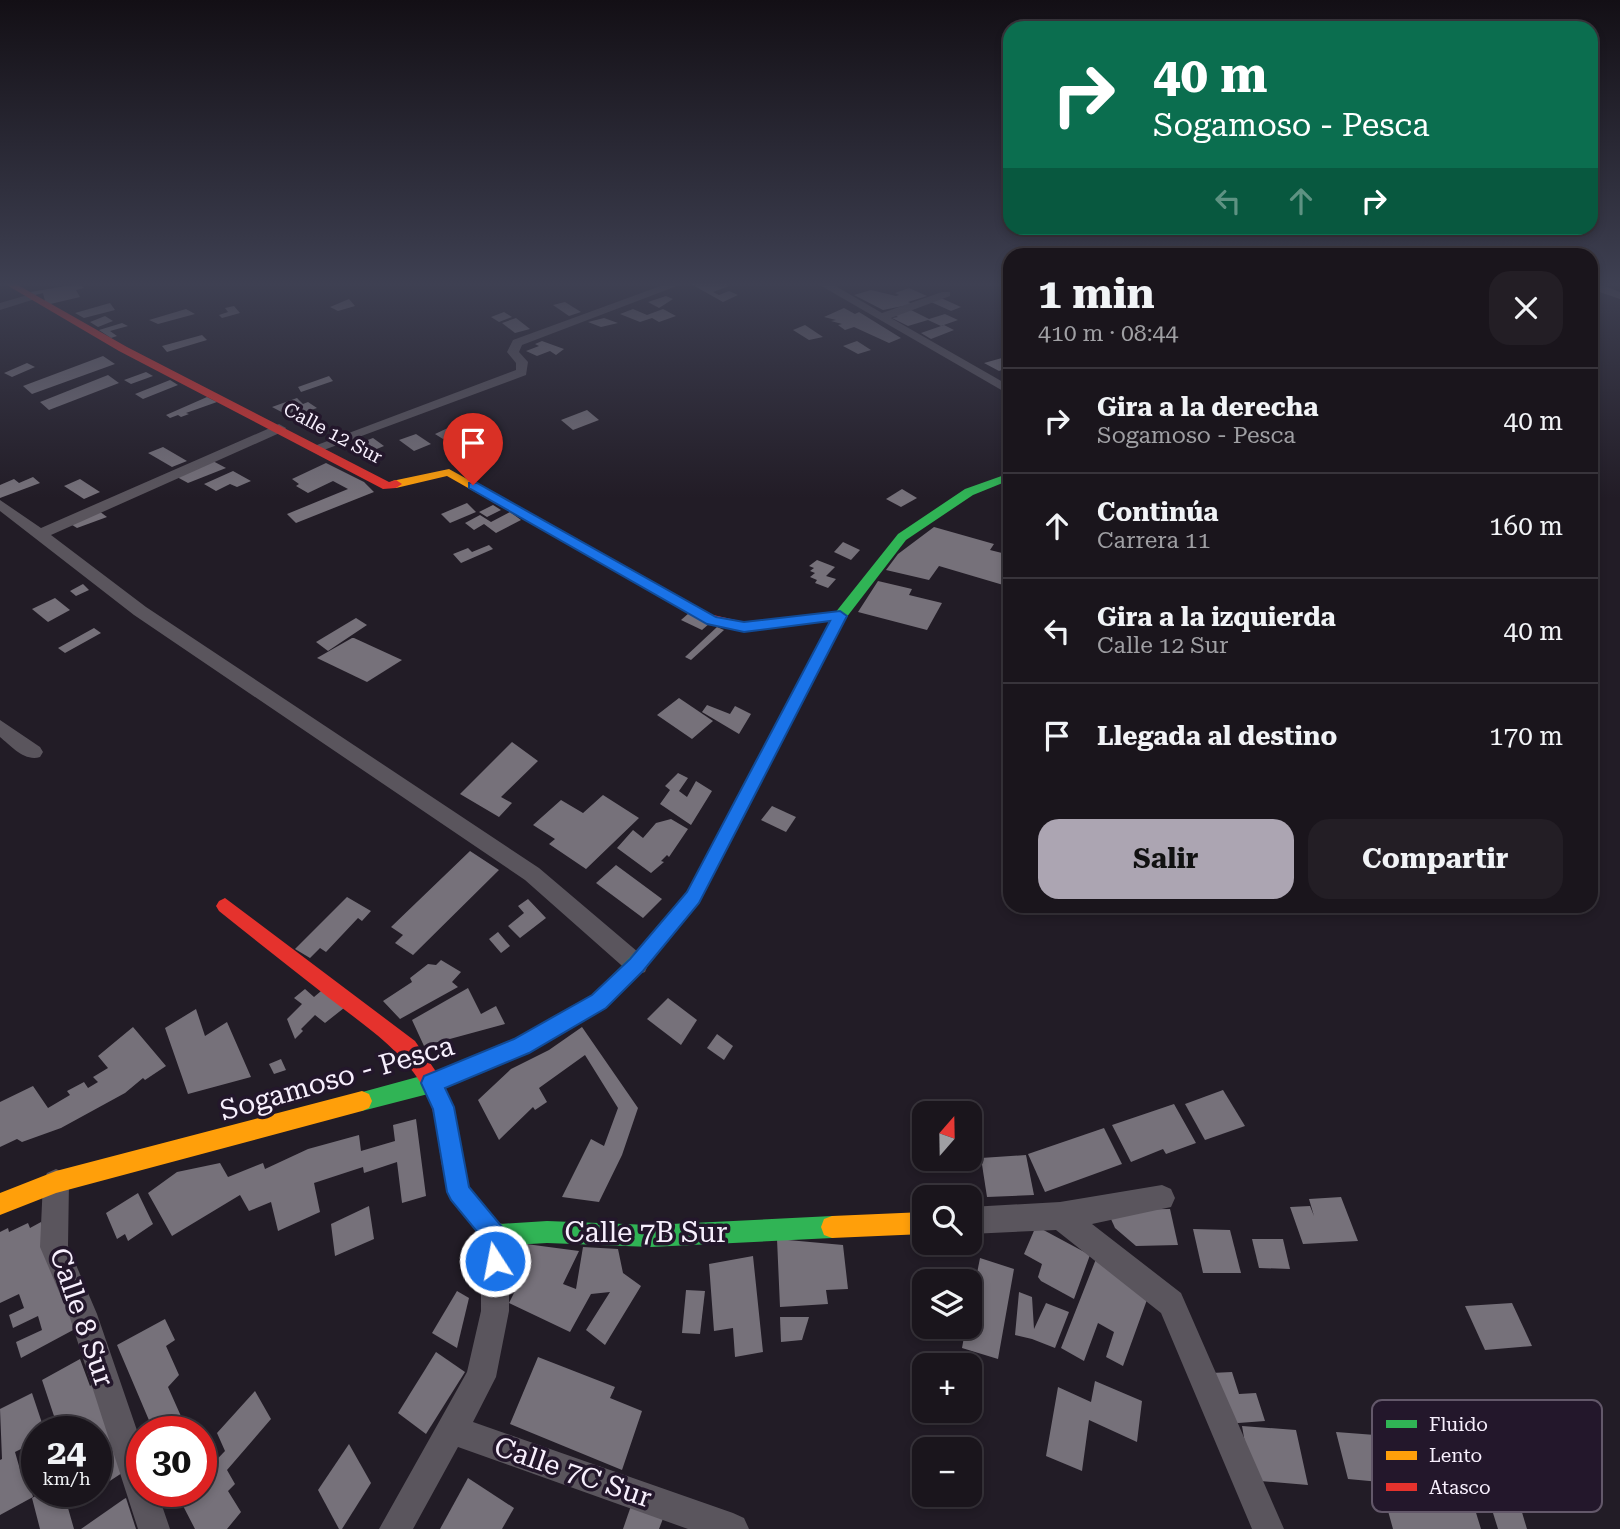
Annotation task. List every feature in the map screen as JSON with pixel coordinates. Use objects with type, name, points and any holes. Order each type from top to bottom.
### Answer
[{"type":"street","name":"Calle 12 Sur","points":[[136,355],[387,486],[449,471],[712,621],[744,627],[840,616]]},
{"type":"street","points":[[316,448],[522,372],[522,362],[516,355]]},
{"type":"street","points":[[949,355],[1003,387]]},
{"type":"street","points":[[37,535],[279,428]]},
{"type":"street","name":"Sogamoso - Pesca","points":[[0,1205],[56,1182],[432,1083],[522,1046],[599,1002],[637,965],[693,898],[840,616],[902,537],[969,492],[1003,479]]},
{"type":"street","points":[[0,503],[37,535],[140,611],[532,874],[637,965]]},
{"type":"street","points":[[0,727],[33,752]]},
{"type":"street","points":[[225,906],[408,1048],[432,1083],[443,1107],[458,1192],[495,1236],[495,1311],[481,1377],[403,1524]]},
{"type":"street","name":"Calle 8 Sur","points":[[56,1182],[54,1247],[83,1314],[154,1529]]},
{"type":"street","points":[[982,1220],[1060,1216],[1162,1198]]},
{"type":"street","points":[[1060,1216],[1171,1303],[1268,1529]]},
{"type":"street","name":"Calle 7B Sur","points":[[495,1236],[547,1232],[651,1236],[912,1224]]},
{"type":"street","name":"Calle 7C Sur","points":[[453,1430],[733,1529]]},
{"type":"building","points":[[103,356],[115,364],[32,394],[23,386]]},
{"type":"building","points":[[1003,358],[1003,370],[999,371],[984,363]]},
{"type":"building","points":[[27,363],[35,367],[12,377],[4,373]]},
{"type":"building","points":[[146,372],[153,376],[131,384],[124,380]]},
{"type":"building","points":[[108,375],[119,383],[49,410],[40,402]]},
{"type":"building","points":[[329,376],[333,381],[301,392],[298,387]]},
{"type":"building","points":[[170,380],[178,385],[143,399],[135,394]]},
{"type":"building","points":[[207,397],[217,402],[181,417],[178,415],[170,418],[166,415]]},
{"type":"building","points":[[297,398],[303,404],[308,402],[317,408],[291,417],[272,407]]},
{"type":"building","points":[[587,410],[599,420],[573,430],[561,420]]},
{"type":"building","points":[[450,427],[462,434],[452,439],[443,439],[435,434]]},
{"type":"building","points":[[416,434],[431,444],[414,451],[399,440]]},
{"type":"building","points":[[475,437],[487,446],[456,459],[444,450]]},
{"type":"building","points":[[373,438],[384,446],[367,453],[354,445]]},
{"type":"building","points":[[163,447],[187,461],[172,467],[148,453]]},
{"type":"building","points":[[211,460],[226,468],[188,483],[177,477]]},
{"type":"building","points":[[326,463],[364,482],[374,492],[296,523],[287,514],[348,489],[333,481],[308,493],[296,486],[299,484],[292,479]]},
{"type":"building","points":[[233,471],[251,481],[237,487],[230,484],[216,491],[204,484]]},
{"type":"building","points":[[33,477],[40,483],[0,498],[0,485],[14,479],[19,483]]},
{"type":"building","points":[[80,479],[100,492],[84,499],[64,486]]},
{"type":"building","points":[[902,489],[917,498],[901,507],[886,499]]},
{"type":"building","points":[[467,503],[476,512],[450,523],[441,514]]},
{"type":"building","points":[[493,505],[501,510],[487,517],[479,512]]},
{"type":"building","points":[[99,511],[107,517],[77,528],[69,523]]},
{"type":"building","points":[[510,512],[521,520],[496,533],[484,524],[474,530],[465,523],[480,515],[491,522]]},
{"type":"building","points":[[934,527],[994,544],[990,550],[1003,553],[1003,585],[939,566],[929,580],[886,570],[898,554]]},
{"type":"building","points":[[843,542],[860,550],[851,560],[834,552]]},
{"type":"building","points":[[489,545],[493,549],[461,563],[453,554],[468,548],[472,552]]},
{"type":"building","points":[[817,560],[835,567],[826,576],[836,579],[828,588],[815,583],[817,580],[810,577],[815,573],[810,571],[814,568],[809,566]]},
{"type":"building","points":[[878,581],[912,589],[909,595],[942,603],[927,630],[858,612]]},
{"type":"building","points":[[83,584],[89,590],[76,596],[70,591]]},
{"type":"building","points":[[55,598],[70,610],[48,622],[32,609]]},
{"type":"building","points":[[689,613],[710,623],[702,630],[681,620]]},
{"type":"building","points":[[356,618],[367,625],[328,651],[316,642]]},
{"type":"building","points":[[717,627],[724,630],[691,660],[685,657]]},
{"type":"building","points":[[94,628],[101,633],[65,653],[58,648]]},
{"type":"building","points":[[352,638],[402,660],[367,682],[317,658]]},
{"type":"building","points":[[679,698],[713,721],[692,739],[657,715]]},
{"type":"building","points":[[707,705],[730,714],[735,706],[751,714],[739,734],[702,712]]},
{"type":"building","points":[[512,742],[538,761],[501,797],[512,803],[499,817],[460,794]]},
{"type":"building","points":[[678,773],[688,778],[679,791],[687,797],[696,781],[712,791],[691,825],[660,804],[670,790],[665,786]]},
{"type":"building","points":[[603,795],[639,818],[586,869],[549,844],[555,839],[533,825],[561,800],[583,813]]},
{"type":"building","points":[[772,806],[796,817],[786,832],[761,820]]},
{"type":"building","points":[[671,819],[688,829],[669,857],[667,855],[661,861],[664,862],[651,873],[617,848],[633,830],[643,838],[656,823]]},
{"type":"building","points":[[470,851],[499,870],[413,955],[395,943],[403,935],[391,927]]},
{"type":"building","points":[[616,865],[662,899],[643,918],[596,883]]},
{"type":"building","points":[[347,897],[371,911],[362,921],[358,918],[326,952],[320,948],[310,958],[295,949]]},
{"type":"building","points":[[528,899],[546,918],[520,938],[508,926],[524,913],[518,906]]},
{"type":"building","points":[[498,932],[510,946],[501,953],[489,939]]},
{"type":"building","points":[[441,960],[461,972],[452,982],[458,987],[400,1019],[383,1001],[412,982],[410,978],[428,964],[436,965]]},
{"type":"building","points":[[327,986],[349,1004],[325,1023],[315,1015],[295,1039],[287,1019],[302,1004],[294,998],[305,989],[314,997]]},
{"type":"building","points":[[468,988],[481,1014],[496,1006],[505,1024],[424,1046],[412,1020]]},
{"type":"building","points":[[668,998],[697,1020],[681,1045],[647,1019]]},
{"type":"building","points":[[196,1009],[205,1036],[227,1022],[251,1077],[188,1094],[165,1028]]},
{"type":"building","points":[[133,1027],[166,1066],[145,1080],[143,1078],[125,1093],[61,1128],[22,1142],[17,1139],[0,1147],[0,1102],[33,1086],[48,1108],[70,1095],[67,1091],[84,1082],[88,1088],[98,1082],[93,1077],[108,1068],[98,1056]]},
{"type":"building","points":[[582,1027],[638,1108],[622,1155],[599,1202],[562,1197],[591,1139],[604,1146],[618,1108],[585,1055],[539,1088],[547,1102],[535,1110],[533,1107],[499,1140],[478,1100],[511,1069],[549,1050]]},
{"type":"building","points":[[717,1034],[733,1046],[724,1060],[707,1048]]},
{"type":"building","points":[[281,1059],[286,1070],[274,1074],[269,1064]]},
{"type":"building","points":[[1223,1090],[1245,1126],[1205,1140],[1185,1104]]},
{"type":"building","points":[[1174,1104],[1196,1143],[1166,1154],[1163,1149],[1131,1162],[1112,1125]]},
{"type":"building","points":[[416,1119],[426,1196],[402,1203],[397,1162],[364,1173],[363,1167],[314,1183],[320,1212],[278,1231],[271,1202],[249,1211],[240,1195],[172,1236],[148,1193],[177,1172],[220,1163],[228,1177],[263,1163],[265,1169],[308,1149],[359,1135],[361,1151],[395,1141],[393,1125]]},
{"type":"building","points":[[1104,1128],[1122,1164],[1045,1192],[1028,1154]]},
{"type":"building","points":[[1026,1155],[1034,1195],[987,1197],[982,1158]]},
{"type":"building","points":[[138,1193],[153,1224],[128,1241],[125,1234],[117,1239],[106,1213]]},
{"type":"building","points":[[1341,1197],[1358,1241],[1303,1244],[1290,1207],[1310,1206],[1314,1216],[1309,1199]]},
{"type":"building","points":[[369,1206],[374,1239],[335,1256],[331,1224]]},
{"type":"building","points":[[1170,1209],[1178,1245],[1136,1246],[1115,1228],[1107,1210]]},
{"type":"building","points":[[41,1222],[75,1329],[21,1358],[16,1342],[42,1330],[38,1316],[13,1328],[9,1315],[24,1308],[19,1294],[0,1303],[0,1232],[8,1228],[9,1232],[28,1223],[30,1228]]},
{"type":"building","points":[[1036,1226],[1090,1255],[1074,1299],[1041,1281],[1038,1277],[1042,1264],[1024,1254]]},
{"type":"building","points":[[1193,1229],[1230,1230],[1241,1273],[1203,1273]]},
{"type":"building","points":[[777,1239],[843,1245],[848,1289],[826,1290],[828,1304],[780,1307]]},
{"type":"building","points":[[1252,1239],[1283,1239],[1290,1269],[1259,1268]]},
{"type":"building","points":[[526,1244],[579,1251],[563,1284],[576,1289],[583,1247],[618,1249],[623,1273],[641,1286],[605,1345],[586,1330],[610,1292],[591,1294],[570,1332],[509,1303],[520,1281],[508,1276]]},
{"type":"building","points":[[753,1256],[763,1352],[735,1357],[733,1328],[714,1331],[709,1264]]},
{"type":"building","points":[[980,1258],[1014,1269],[998,1359],[962,1348],[964,1339],[982,1339],[982,1269],[978,1269]]},
{"type":"building","points":[[1096,1259],[1148,1297],[1123,1366],[1106,1357],[1114,1332],[1098,1323],[1084,1361],[1061,1348]]},
{"type":"building","points":[[686,1290],[705,1291],[700,1334],[682,1333]]},
{"type":"building","points":[[457,1291],[469,1298],[457,1348],[432,1333]]},
{"type":"building","points":[[1019,1292],[1032,1297],[1034,1329],[1046,1303],[1069,1312],[1055,1348],[1015,1335]]},
{"type":"building","points":[[1512,1303],[1532,1346],[1485,1350],[1465,1306]]},
{"type":"building","points":[[780,1317],[809,1317],[802,1340],[781,1342]]},
{"type":"building","points":[[165,1319],[175,1340],[166,1346],[179,1375],[168,1387],[181,1416],[147,1416],[117,1345]]},
{"type":"building","points":[[436,1352],[465,1372],[426,1434],[398,1413]]},
{"type":"building","points":[[538,1357],[615,1387],[610,1398],[642,1411],[622,1470],[510,1424]]},
{"type":"building","points":[[80,1359],[90,1386],[94,1383],[104,1416],[54,1416],[42,1380]]},
{"type":"building","points":[[1232,1372],[1239,1394],[1256,1393],[1265,1421],[1225,1424],[1211,1373]]},
{"type":"building","points":[[1095,1381],[1142,1401],[1137,1442],[1089,1420],[1082,1471],[1046,1456],[1058,1387],[1091,1402]]},
{"type":"building","points":[[255,1391],[271,1419],[227,1470],[235,1484],[228,1491],[241,1512],[227,1529],[195,1529],[184,1507],[217,1507],[217,1459],[225,1451],[217,1433]]},
{"type":"building","points":[[32,1393],[40,1416],[21,1416],[21,1449],[15,1452],[21,1473],[21,1504],[0,1515],[0,1409]]},
{"type":"building","points":[[1242,1426],[1296,1430],[1308,1485],[1248,1480],[1248,1460]]},
{"type":"building","points":[[1336,1432],[1372,1435],[1372,1481],[1348,1479]]},
{"type":"building","points":[[112,1441],[122,1473],[112,1480]]},
{"type":"building","points":[[349,1444],[371,1483],[342,1529],[339,1529],[318,1490]]},
{"type":"building","points":[[468,1478],[514,1508],[502,1529],[440,1529]]},
{"type":"building","points":[[126,1498],[126,1507],[129,1507],[136,1529],[81,1529]]},
{"type":"building","points":[[632,1503],[664,1516],[659,1529],[623,1529]]},
{"type":"building","points":[[34,1507],[70,1507],[74,1529],[40,1529]]},
{"type":"building","points":[[1388,1512],[1476,1512],[1481,1529],[1393,1529]]},
{"type":"building","points":[[1493,1512],[1522,1512],[1527,1529],[1498,1529]]},
{"type":"traffic: fast","points":[[830,635],[840,616],[902,537],[969,492],[1003,479]]},
{"type":"traffic: fast","points":[[362,1101],[432,1083],[521,1046],[599,1002],[652,947]]},
{"type":"traffic: fast","points":[[474,1210],[495,1235],[547,1232],[651,1236],[832,1227]]},
{"type":"traffic: slow","points":[[396,484],[449,472],[709,619]]},
{"type":"traffic: slow","points":[[652,947],[693,898],[830,635]]},
{"type":"traffic: slow","points":[[0,1204],[56,1182],[362,1101]]},
{"type":"traffic: slow","points":[[832,1227],[912,1224]]},
{"type":"traffic: jam","points":[[135,355],[387,486],[396,484]]},
{"type":"traffic: jam","points":[[709,619],[744,627],[840,616]]},
{"type":"traffic: jam","points":[[225,906],[408,1048],[432,1083],[443,1107],[459,1192],[474,1210]]},
{"type":"route","points":[[473,485],[712,621],[744,627],[840,616],[693,898],[637,965],[599,1002],[522,1046],[432,1083],[443,1107],[458,1192],[495,1236],[495,1261]]}]
